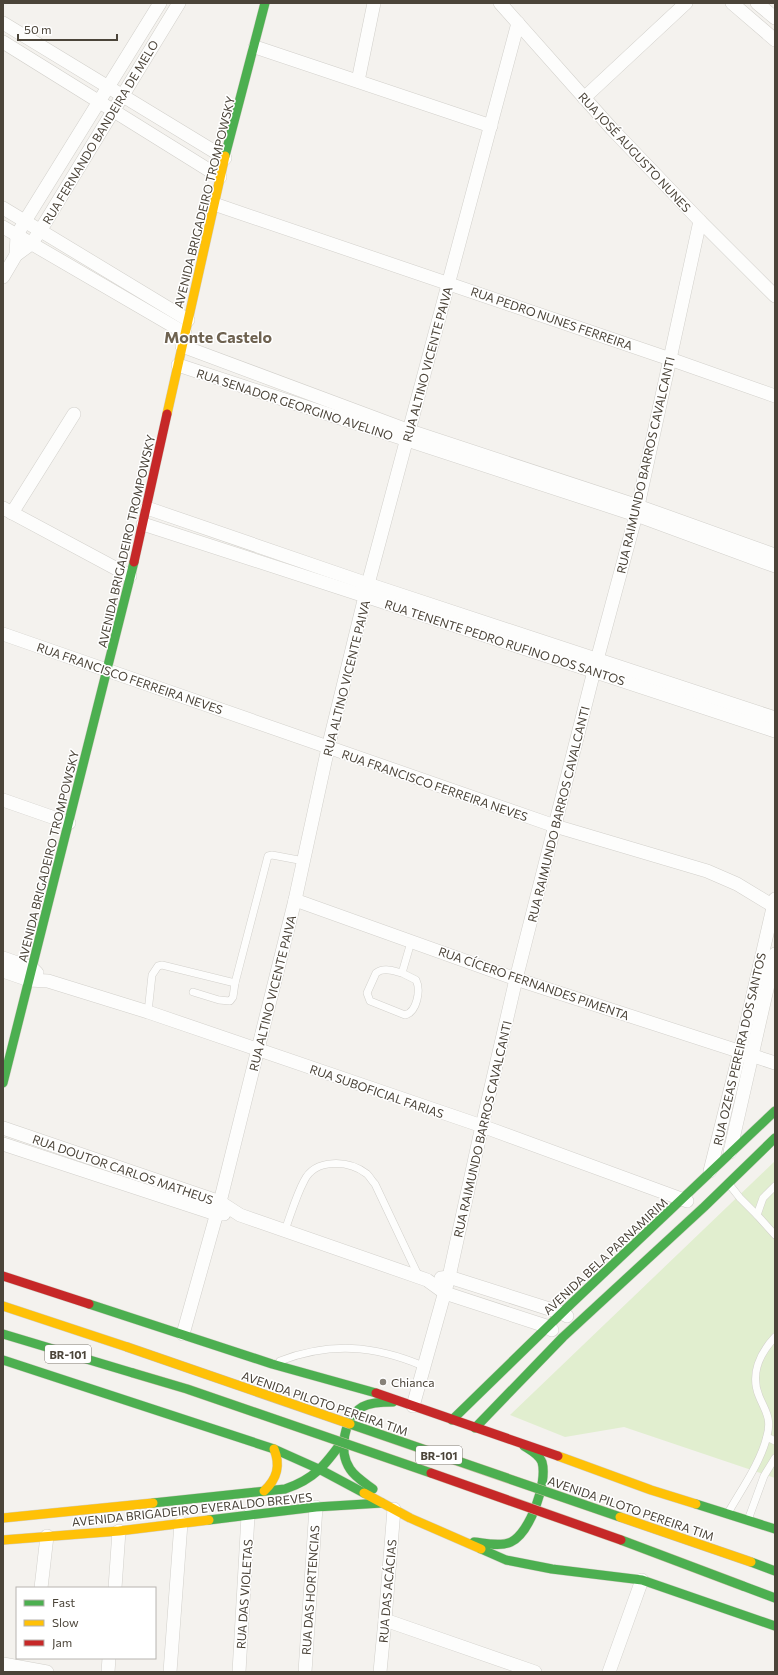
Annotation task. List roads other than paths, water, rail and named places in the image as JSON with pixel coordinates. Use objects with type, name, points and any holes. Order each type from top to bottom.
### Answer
[{"type":"main road","name":"AVENIDA BRIGADEIRO TROMPOWSKY","points":[[3,1083],[108,670],[147,508],[220,177],[266,3]]},
{"type":"main road","name":"AVENIDA BELA PARNAMIRIM","points":[[452,1420],[546,1326],[562,1313],[709,1175],[775,1110]]},
{"type":"main road","points":[[475,1428],[563,1336],[704,1207],[775,1138]]},
{"type":"main road","points":[[3,1276],[272,1364],[373,1392],[651,1490],[775,1529]]},
{"type":"main road","name":"AVENIDA PILOTO PEREIRA TIM","points":[[3,1306],[127,1347],[775,1571]]},
{"type":"main road","name":"BR-101","points":[[3,1334],[187,1389],[563,1519],[775,1598]]},
{"type":"main road","points":[[3,1360],[274,1449],[321,1470],[353,1488],[457,1540],[506,1560],[552,1569],[642,1580],[775,1626]]},
{"type":"main road","points":[[389,1506],[373,1489],[354,1474],[348,1466],[346,1461],[344,1439],[352,1417],[361,1408],[374,1402],[399,1402]]},
{"type":"main road","name":"AVENIDA BRIGADEIRO EVERALDO BREVES","points":[[3,1518],[285,1489],[302,1484],[321,1470],[344,1439]]},
{"type":"main road","points":[[457,1540],[502,1544],[516,1540],[525,1530],[535,1506],[544,1469],[539,1457],[519,1443]]},
{"type":"main road","points":[[264,1491],[274,1482],[278,1469],[279,1462],[274,1449]]},
{"type":"main road","name":"AVENIDA BRIGADEIRO EVERALDO BREVES","points":[[3,1540],[119,1531],[316,1507],[389,1506]]},
{"type":"street","name":"RUA FERNANDO BANDEIRA DE MELO","points":[[16,255],[17,235],[25,221],[160,3]]},
{"type":"street","name":"RUA FERNANDO BANDEIRA DE MELO","points":[[3,276],[16,255],[31,244],[40,231],[179,3]]},
{"type":"street","points":[[358,82],[374,3]]},
{"type":"street","name":"RUA JOSÉ AUGUSTO NUNES","points":[[500,3],[584,98],[700,221],[775,296]]},
{"type":"street","points":[[584,98],[686,3]]},
{"type":"street","points":[[732,3],[775,40]]},
{"type":"street","points":[[746,15],[757,3],[775,18]]},
{"type":"street","points":[[3,23],[225,158]]},
{"type":"street","name":"RUA ALTINO VICENTE PAIVA","points":[[183,1334],[218,1208],[295,900],[328,748],[367,590],[518,23]]},
{"type":"street","points":[[3,42],[220,177]]},
{"type":"street","points":[[255,47],[491,126]]},
{"type":"street","name":"RUA PEDRO NUNES FERREIRA","points":[[214,204],[670,358],[775,396]]},
{"type":"street","points":[[3,208],[186,326]]},
{"type":"street","name":"RUA RAIMUNDO BARROS CAVALCANTI","points":[[413,1406],[449,1277],[516,979],[595,665],[637,511],[700,221]]},
{"type":"street","points":[[3,226],[31,244],[186,326]]},
{"type":"street","name":"RUA SENADOR GEORGINO AVELINO","points":[[182,346],[408,436]]},
{"type":"street","name":"RUA SENADOR GEORGINO AVELINO","points":[[178,365],[408,436],[775,555]]},
{"type":"street","points":[[74,414],[7,511],[130,576]]},
{"type":"street","name":"RUA TENENTE PEDRO RUFINO DOS SANTOS","points":[[147,508],[367,590]]},
{"type":"street","name":"RUA SENADOR GEORGINO AVELINO","points":[[637,511],[775,566]]},
{"type":"street","name":"RUA TENENTE PEDRO RUFINO DOS SANTOS","points":[[143,524],[367,590],[595,665],[775,718]]},
{"type":"street","name":"RUA FRANCISCO FERREIRA NEVES","points":[[3,634],[555,826],[707,871],[737,884],[774,904]]},
{"type":"street","name":"RUA TENENTE PEDRO RUFINO DOS SANTOS","points":[[595,665],[775,731]]},
{"type":"street","points":[[3,800],[69,823]]},
{"type":"street","name":"RUA CÍCERO FERNANDES PIMENTA","points":[[295,900],[516,979],[775,1063]]},
{"type":"street","name":"RUA OZEAS PEREIRA DOS SANTOS","points":[[709,1175],[740,1051],[774,904]]},
{"type":"street","name":"RUA OZEAS PEREIRA DOS SANTOS","points":[[730,1154],[775,954]]},
{"type":"street","name":"RUA SUBOFICIAL FARIAS","points":[[3,958],[30,974],[48,981],[148,1012],[482,1126],[704,1207]]},
{"type":"street","name":"RUA SUBOFICIAL FARIAS","points":[[3,971],[30,974]]},
{"type":"street","name":"RUA DOUTOR CARLOS MATHEUS","points":[[3,1128],[218,1208]]},
{"type":"street","name":"RUA DOUTOR CARLOS MATHEUS","points":[[3,1144],[240,1214],[423,1278],[445,1293],[546,1326],[563,1336]]},
{"type":"street","name":"RUA DOUTOR CARLOS MATHEUS","points":[[423,1278],[449,1277],[562,1313],[578,1323]]},
{"type":"street","name":"RUA DAS ACÁCIAS","points":[[380,1672],[385,1620],[389,1506]]},
{"type":"street","name":"RUA DAS HORTENCIAS","points":[[305,1672],[316,1507]]},
{"type":"street","name":"RUA DAS VIOLETAS","points":[[239,1672],[248,1516]]},
{"type":"street","points":[[170,1672],[181,1523]]},
{"type":"street","points":[[114,1587],[119,1531]]},
{"type":"street","points":[[41,1587],[47,1536]]},
{"type":"street","points":[[609,1672],[642,1580]]},
{"type":"street","points":[[385,1620],[535,1672]]},
{"type":"street","points":[[108,1672],[109,1659]]},
{"type":"street","points":[[3,1664],[33,1666],[47,1672]]},
{"type":"lane","points":[[193,992],[220,1000],[230,1001],[233,997],[268,856],[272,855],[304,861]]},
{"type":"lane","points":[[402,973],[412,942]]},
{"type":"lane","points":[[148,1012],[152,975],[158,966],[162,965],[236,983]]},
{"type":"lane","points":[[388,969],[402,973],[416,980],[419,988],[411,1012],[405,1015],[370,1001],[367,993],[376,973],[388,969]]},
{"type":"lane","points":[[285,1230],[304,1180],[310,1172],[320,1166],[331,1163],[354,1167],[366,1174],[375,1184],[423,1278]]},
{"type":"lane","points":[[729,1183],[740,1198],[775,1235]]},
{"type":"lane","points":[[757,1215],[763,1198],[775,1186]]},
{"type":"lane","points":[[727,1514],[760,1454],[767,1437],[769,1425],[768,1413],[759,1395],[755,1382],[759,1358],[775,1337]]},
{"type":"lane","points":[[272,1364],[315,1350],[359,1348],[403,1357],[423,1366]]},
{"type":"lane","points":[[767,1437],[775,1441]]},
{"type":"lane","points":[[748,1520],[764,1476],[775,1458]]},
{"type":"place","name":"Chianca","points":[[383,1382]]},
{"type":"district","name":"Monte Castelo","points":[[218,336]]}]
